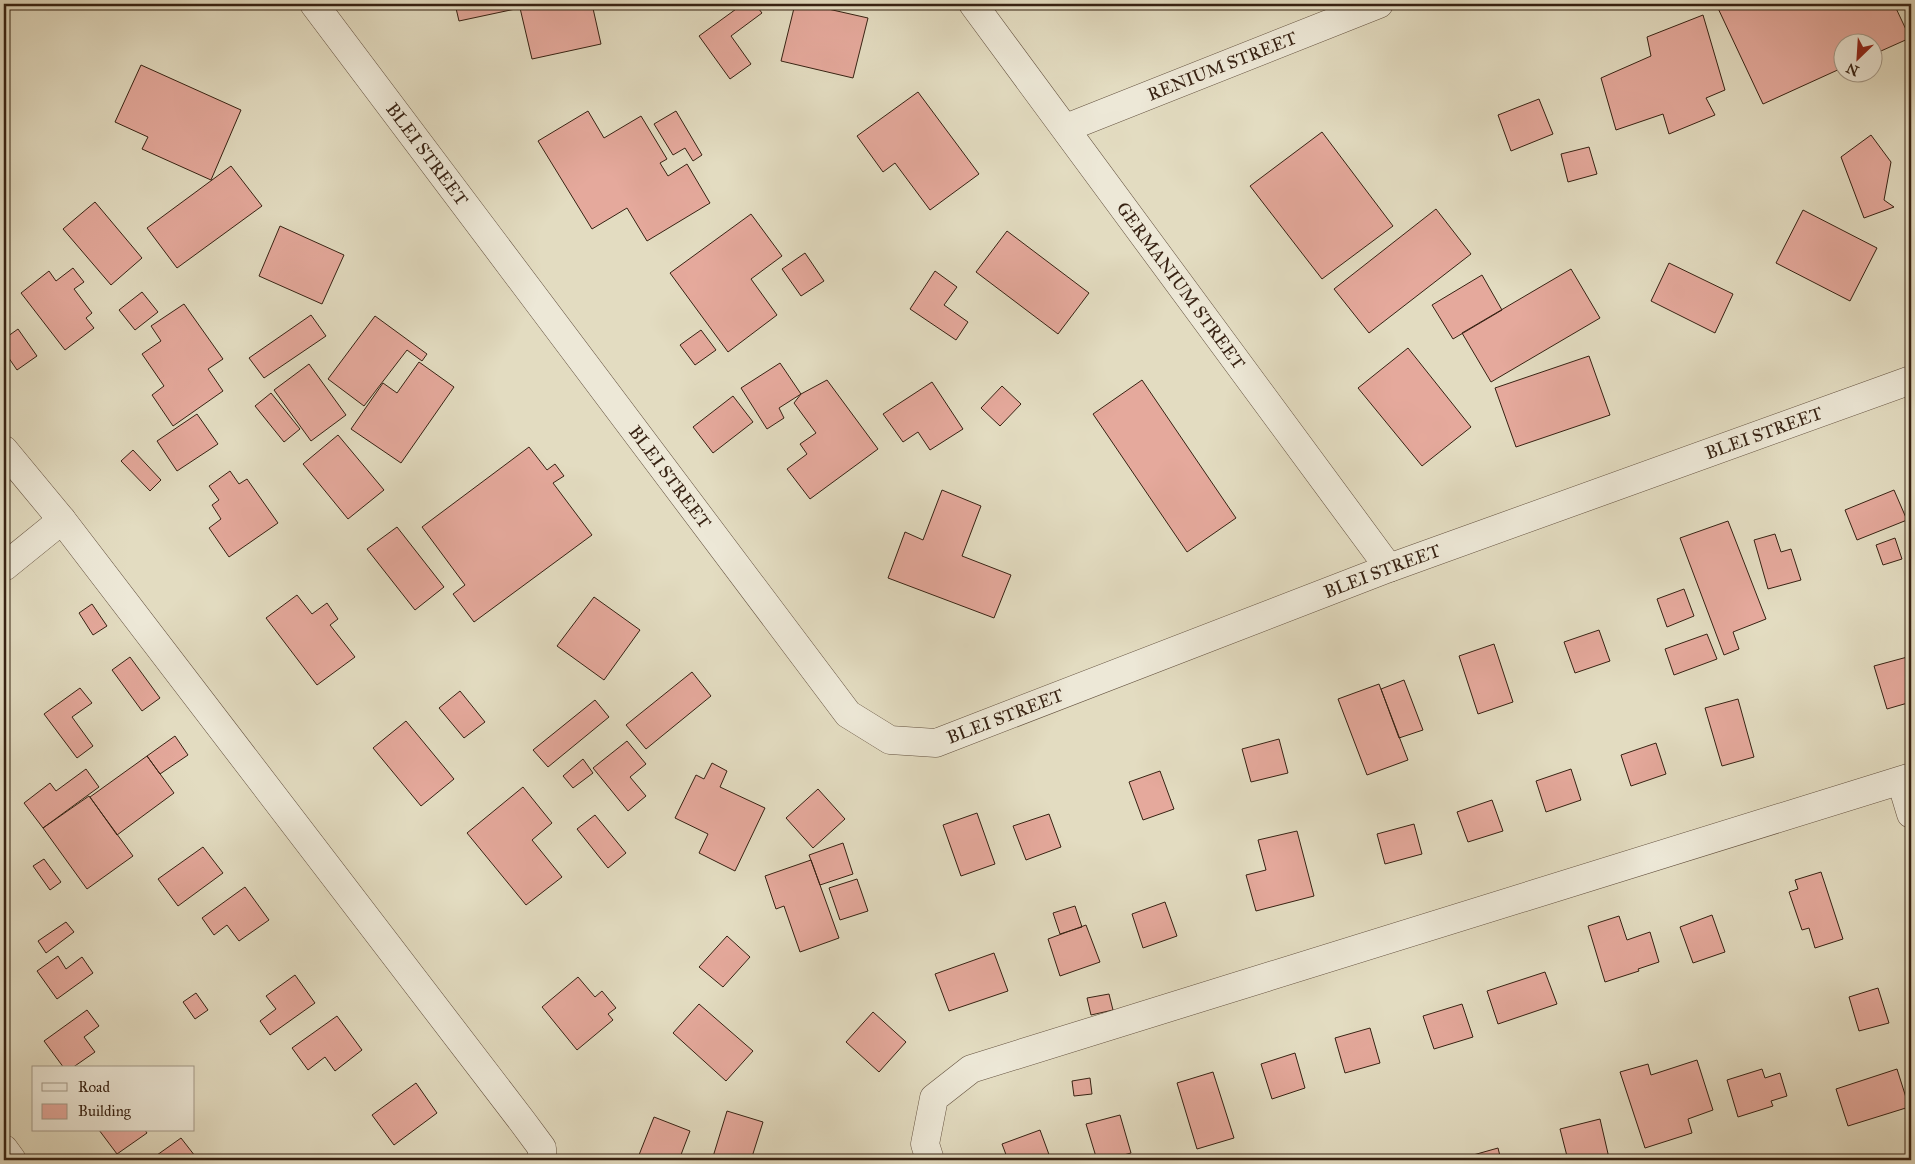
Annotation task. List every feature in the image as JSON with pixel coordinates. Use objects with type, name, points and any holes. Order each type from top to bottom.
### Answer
[{"type":"street","name":"BLEI STREET","points":[[314,4],[848,714],[890,740],[936,743],[1389,568],[1911,380]]},
{"type":"street","name":"GERMANIUM STREET","points":[[973,4],[1389,568]]},
{"type":"street","name":"RENIUM STREET","points":[[1066,128],[1379,4]]},
{"type":"street","points":[[4,450],[62,520],[522,1121],[542,1148],[542,1160]]},
{"type":"street","points":[[4,566],[62,520]]},
{"type":"street","points":[[930,1160],[925,1144],[934,1098],[972,1069],[1906,779],[1911,814]]},
{"type":"street","points":[[4,1149],[12,1160]]},
{"type":"building","points":[[455,4],[592,4],[601,44],[532,59],[520,8],[459,21]]},
{"type":"building","points":[[743,4],[755,4],[762,13],[731,36],[751,64],[730,79],[699,36]]},
{"type":"building","points":[[795,4],[806,4],[868,18],[853,78],[781,61]]},
{"type":"building","points":[[1716,4],[1894,4],[1910,38],[1882,51],[1882,32],[1832,32],[1832,73],[1763,104]]},
{"type":"building","points":[[1703,15],[1725,90],[1706,98],[1715,115],[1669,134],[1663,114],[1616,130],[1601,78],[1651,56],[1647,37]]},
{"type":"building","points":[[141,65],[241,110],[211,180],[142,149],[148,137],[115,122]]},
{"type":"building","points":[[918,92],[979,174],[930,210],[895,163],[883,172],[857,136]]},
{"type":"building","points":[[1539,99],[1553,134],[1511,151],[1498,115]]},
{"type":"building","points":[[588,111],[604,138],[641,116],[667,159],[660,163],[668,176],[687,164],[710,203],[647,241],[627,208],[592,229],[538,141]]},
{"type":"building","points":[[676,111],[702,155],[693,161],[685,148],[673,155],[654,124]]},
{"type":"building","points":[[1322,132],[1393,226],[1322,279],[1250,186]]},
{"type":"building","points":[[1871,135],[1891,162],[1884,200],[1894,207],[1864,218],[1841,157]]},
{"type":"building","points":[[1589,147],[1597,174],[1568,182],[1561,154]]},
{"type":"building","points":[[231,166],[262,206],[177,268],[147,228]]},
{"type":"building","points":[[95,202],[142,258],[111,285],[63,229]]},
{"type":"building","points":[[1436,209],[1471,254],[1369,333],[1334,289]]},
{"type":"building","points":[[1803,210],[1877,248],[1850,301],[1776,263]]},
{"type":"building","points":[[751,214],[782,256],[751,279],[777,315],[728,352],[670,273]]},
{"type":"building","points":[[280,226],[344,255],[322,304],[259,276]]},
{"type":"building","points":[[1007,231],[1089,293],[1058,334],[976,272]]},
{"type":"building","points":[[805,253],[824,281],[801,296],[782,269]]},
{"type":"building","points":[[1669,263],[1733,294],[1715,333],[1651,301]]},
{"type":"building","points":[[73,268],[84,282],[74,289],[92,313],[86,318],[94,328],[65,350],[21,293],[49,271],[56,281]]},
{"type":"building","points":[[1571,269],[1600,318],[1491,382],[1462,333]]},
{"type":"building","points":[[935,271],[957,287],[944,305],[968,322],[956,340],[910,309]]},
{"type":"building","points":[[1482,275],[1502,310],[1453,339],[1432,305]]},
{"type":"building","points":[[142,292],[158,312],[135,330],[119,310]]},
{"type":"building","points":[[184,304],[223,359],[208,369],[223,391],[173,426],[152,395],[164,386],[142,354],[161,341],[151,326]]},
{"type":"building","points":[[311,315],[326,336],[264,378],[249,358]]},
{"type":"building","points":[[375,316],[427,354],[422,361],[407,350],[364,406],[328,379]]},
{"type":"building","points":[[18,329],[37,356],[17,370],[4,351],[4,339]]},
{"type":"building","points":[[701,330],[716,350],[695,365],[680,345]]},
{"type":"building","points":[[1408,348],[1471,427],[1422,466],[1358,388]]},
{"type":"building","points":[[1589,356],[1610,415],[1516,447],[1495,388]]},
{"type":"building","points":[[419,362],[454,387],[401,463],[351,429],[383,383],[397,393]]},
{"type":"building","points":[[780,363],[801,394],[779,408],[784,418],[767,429],[741,388]]},
{"type":"building","points":[[309,364],[346,415],[311,441],[274,390]]},
{"type":"building","points":[[827,380],[878,449],[810,499],[787,469],[807,454],[800,444],[816,433],[794,403],[801,394]]},
{"type":"building","points":[[1142,380],[1236,518],[1187,552],[1093,414]]},
{"type":"building","points":[[932,382],[963,429],[930,450],[918,432],[903,442],[883,414]]},
{"type":"building","points":[[1002,386],[1021,404],[1000,426],[981,408]]},
{"type":"building","points":[[271,393],[300,429],[284,442],[255,406]]},
{"type":"building","points":[[733,396],[753,422],[713,453],[693,427]]},
{"type":"building","points":[[197,414],[218,444],[177,471],[157,441]]},
{"type":"building","points":[[338,435],[384,490],[348,519],[303,464]]},
{"type":"building","points":[[529,447],[547,470],[555,464],[564,476],[553,483],[592,535],[474,622],[453,594],[465,585],[422,527]]},
{"type":"building","points":[[133,450],[161,480],[150,491],[121,461]]},
{"type":"building","points":[[230,471],[239,484],[247,479],[278,523],[229,557],[209,528],[221,519],[212,505],[219,500],[209,486]]},
{"type":"building","points":[[942,490],[981,506],[962,556],[1011,575],[994,618],[888,578],[905,532],[923,540]]},
{"type":"building","points":[[1894,490],[1907,520],[1857,540],[1845,510]]},
{"type":"building","points":[[1728,521],[1766,619],[1733,632],[1739,649],[1724,655],[1680,538]]},
{"type":"building","points":[[397,527],[444,587],[415,610],[367,549]]},
{"type":"building","points":[[1775,534],[1781,552],[1791,549],[1801,580],[1768,589],[1754,540]]},
{"type":"building","points":[[1895,538],[1902,559],[1883,565],[1876,545]]},
{"type":"building","points":[[1684,589],[1694,616],[1667,627],[1657,599]]},
{"type":"building","points":[[297,595],[312,614],[327,603],[338,619],[330,625],[355,657],[317,685],[266,618]]},
{"type":"building","points":[[594,597],[640,630],[604,680],[557,646]]},
{"type":"building","points":[[92,604],[107,626],[93,635],[79,613]]},
{"type":"building","points":[[1599,630],[1610,661],[1575,673],[1564,642]]},
{"type":"building","points":[[1707,634],[1717,659],[1674,675],[1665,649]]},
{"type":"building","points":[[1494,644],[1513,702],[1478,714],[1459,656]]},
{"type":"building","points":[[1911,656],[1911,702],[1887,709],[1874,666]]},
{"type":"building","points":[[130,657],[160,698],[142,711],[112,670]]},
{"type":"building","points":[[692,672],[711,696],[646,749],[626,725]]},
{"type":"building","points":[[1404,680],[1423,730],[1399,738],[1381,689]]},
{"type":"building","points":[[1379,684],[1408,760],[1367,775],[1338,699]]},
{"type":"building","points":[[80,688],[92,703],[72,717],[93,746],[77,758],[44,714]]},
{"type":"building","points":[[460,691],[485,722],[464,738],[439,708]]},
{"type":"building","points":[[1738,699],[1754,757],[1722,766],[1705,708]]},
{"type":"building","points":[[595,700],[609,717],[548,767],[533,750]]},
{"type":"building","points":[[406,721],[454,779],[421,806],[373,748]]},
{"type":"building","points":[[175,736],[188,755],[160,774],[147,756]]},
{"type":"building","points":[[1279,739],[1288,773],[1251,782],[1242,749]]},
{"type":"building","points":[[627,741],[646,764],[630,777],[646,796],[628,811],[593,768]]},
{"type":"building","points":[[1656,743],[1666,774],[1631,786],[1621,755]]},
{"type":"building","points":[[147,756],[174,793],[117,835],[90,797]]},
{"type":"building","points":[[583,759],[593,773],[573,788],[563,776]]},
{"type":"building","points":[[712,763],[727,771],[720,787],[765,808],[735,871],[699,853],[708,834],[675,818],[696,775],[704,779]]},
{"type":"building","points":[[86,769],[99,787],[43,828],[24,803],[50,783],[56,791]]},
{"type":"building","points":[[1571,769],[1581,800],[1546,812],[1536,781]]},
{"type":"building","points":[[1160,771],[1174,809],[1143,820],[1129,782]]},
{"type":"building","points":[[523,787],[552,823],[532,840],[562,877],[526,905],[467,833]]},
{"type":"building","points":[[818,789],[845,819],[813,848],[786,818]]},
{"type":"building","points":[[89,796],[133,856],[87,889],[43,828]]},
{"type":"building","points":[[1492,800],[1503,831],[1468,842],[1457,812]]},
{"type":"building","points":[[977,813],[995,864],[961,876],[943,825]]},
{"type":"building","points":[[1049,814],[1061,847],[1026,860],[1013,826]]},
{"type":"building","points":[[595,815],[626,853],[608,868],[577,829]]},
{"type":"building","points":[[1414,824],[1422,854],[1385,864],[1377,834]]},
{"type":"building","points":[[1297,831],[1314,896],[1256,911],[1246,875],[1266,870],[1258,840]]},
{"type":"building","points":[[843,843],[853,874],[820,885],[809,855]]},
{"type":"building","points":[[203,847],[223,873],[178,906],[158,879]]},
{"type":"building","points":[[44,859],[61,882],[50,890],[33,866]]},
{"type":"building","points":[[811,860],[839,938],[800,952],[784,906],[776,909],[765,876]]},
{"type":"building","points":[[1821,872],[1843,939],[1815,948],[1809,928],[1802,930],[1789,892],[1798,889],[1795,880]]},
{"type":"building","points":[[857,879],[868,911],[840,920],[829,888]]},
{"type":"building","points":[[245,887],[269,920],[239,941],[227,925],[214,935],[202,918]]},
{"type":"building","points":[[1165,902],[1177,936],[1143,948],[1132,914]]},
{"type":"building","points":[[1075,906],[1082,927],[1060,934],[1053,913]]},
{"type":"building","points":[[1712,915],[1725,952],[1693,963],[1680,927]]},
{"type":"building","points":[[1619,916],[1627,940],[1650,932],[1659,962],[1605,982],[1588,926]]},
{"type":"building","points":[[66,922],[74,932],[46,953],[38,941]]},
{"type":"building","points":[[1086,925],[1100,962],[1060,976],[1048,939]]},
{"type":"building","points":[[727,936],[750,957],[723,987],[699,967]]},
{"type":"building","points":[[994,953],[1008,991],[949,1011],[935,974]]},
{"type":"building","points":[[58,956],[66,969],[82,957],[93,973],[57,999],[37,971]]},
{"type":"building","points":[[1545,972],[1557,1004],[1498,1024],[1487,991]]},
{"type":"building","points":[[295,975],[315,1003],[270,1035],[260,1021],[276,1009],[266,996]]},
{"type":"building","points":[[578,977],[595,997],[602,991],[616,1008],[608,1014],[613,1020],[577,1050],[542,1007]]},
{"type":"building","points":[[1878,988],[1889,1023],[1859,1031],[1849,997]]},
{"type":"building","points":[[196,993],[208,1010],[195,1019],[183,1002]]},
{"type":"building","points":[[1109,994],[1113,1010],[1091,1015],[1087,998]]},
{"type":"building","points":[[699,1004],[753,1051],[726,1081],[673,1033]]},
{"type":"building","points":[[1462,1004],[1473,1037],[1434,1049],[1423,1016]]},
{"type":"building","points":[[87,1010],[99,1026],[84,1037],[95,1052],[75,1066],[63,1066],[44,1041]]},
{"type":"building","points":[[873,1012],[906,1042],[879,1072],[846,1042]]},
{"type":"building","points":[[337,1016],[362,1050],[335,1071],[325,1057],[308,1070],[292,1048]]},
{"type":"building","points":[[1370,1028],[1380,1063],[1345,1073],[1335,1038]]},
{"type":"building","points":[[1295,1053],[1305,1088],[1272,1099],[1261,1064]]},
{"type":"building","points":[[1697,1060],[1713,1110],[1688,1119],[1692,1133],[1645,1148],[1620,1072],[1648,1064],[1651,1075]]},
{"type":"building","points":[[1762,1069],[1765,1078],[1780,1073],[1787,1096],[1771,1101],[1773,1106],[1738,1117],[1727,1080]]},
{"type":"building","points":[[1897,1069],[1909,1107],[1848,1126],[1836,1089]]},
{"type":"building","points":[[1213,1072],[1234,1138],[1197,1149],[1177,1083]]},
{"type":"building","points":[[1090,1078],[1092,1094],[1074,1096],[1072,1081]]},
{"type":"building","points":[[416,1083],[437,1113],[394,1145],[372,1115]]},
{"type":"building","points":[[727,1111],[763,1122],[751,1160],[712,1160]]},
{"type":"building","points":[[1120,1115],[1131,1153],[1105,1160],[1097,1160],[1086,1124]]},
{"type":"building","points":[[654,1117],[690,1131],[679,1160],[637,1160]]},
{"type":"building","points":[[1600,1119],[1609,1158],[1600,1160],[1568,1160],[1560,1129]]},
{"type":"building","points":[[1040,1130],[1051,1160],[1008,1160],[1002,1144]]},
{"type":"building","points":[[100,1132],[146,1132],[147,1133],[117,1154]]},
{"type":"building","points":[[181,1138],[195,1156],[189,1160],[150,1160]]},
{"type":"building","points":[[1498,1148],[1501,1160],[1459,1159]]}]
